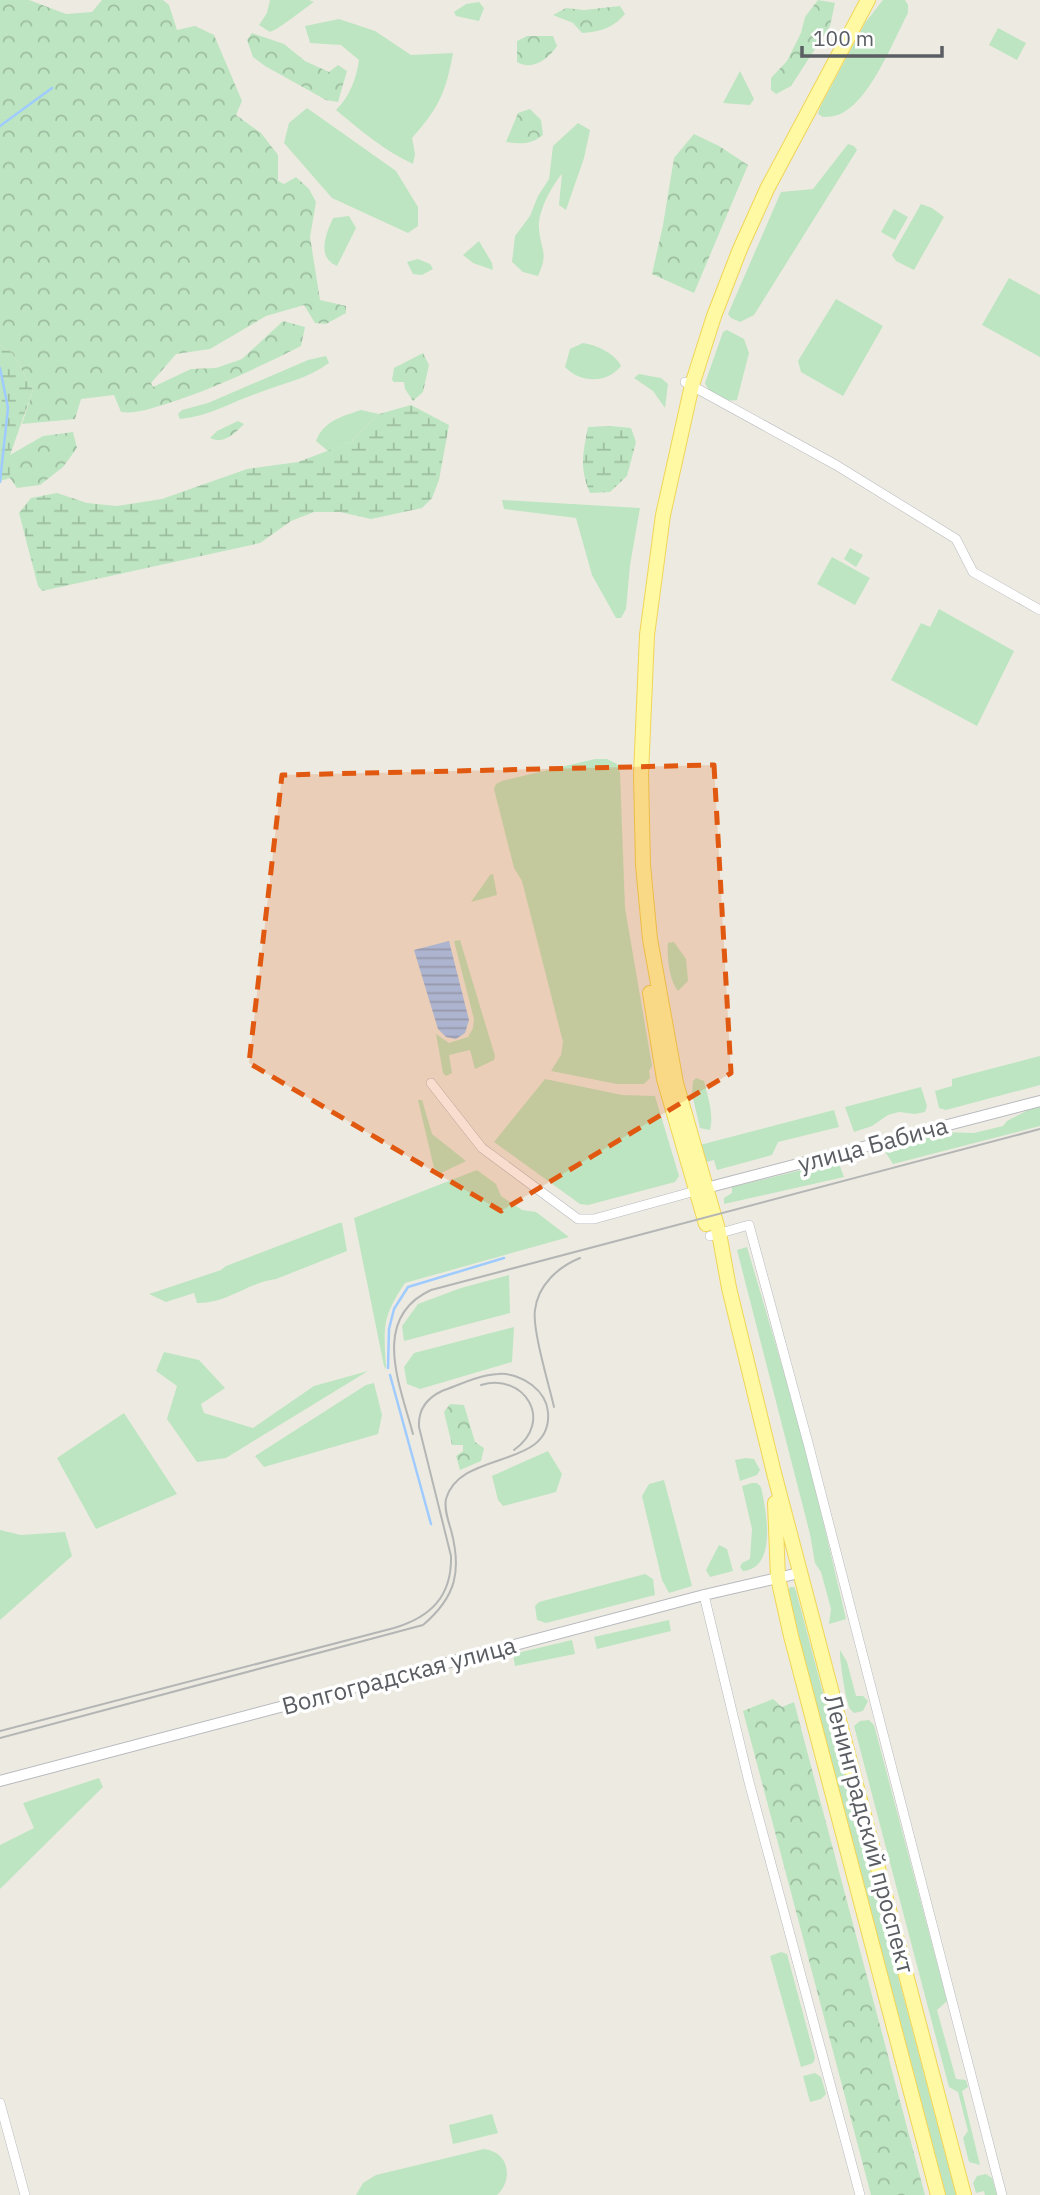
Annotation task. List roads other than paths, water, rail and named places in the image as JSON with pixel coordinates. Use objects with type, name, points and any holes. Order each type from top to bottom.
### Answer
[{"type":"main road","name":"Ленинградский проспект","points":[[859,0],[767,173],[706,312],[689,383],[654,574],[644,686],[641,788],[643,865],[650,939],[676,1083],[701,1190],[729,1288],[799,1573],[964,2195]]},
{"type":"main road","name":"Ленинградский проспект","points":[[689,383],[740,249],[767,189],[868,0]]},
{"type":"main road","name":"Ленинградский проспект","points":[[774,1474],[778,1578],[800,1673],[938,2195]]},
{"type":"street","points":[[689,383],[835,465],[956,538],[973,572],[1040,610]]},
{"type":"street","points":[[431,1083],[489,1155],[569,1214],[582,1220],[701,1190]]},
{"type":"street","name":"улица Бабича","points":[[701,1190],[1040,1101]]},
{"type":"street","points":[[715,1235],[749,1225],[1002,2195]]},
{"type":"street","name":"Волгоградская улица","points":[[0,1781],[704,1595],[799,1573]]},
{"type":"street","points":[[704,1595],[750,1782],[860,2195]]},
{"type":"street","points":[[0,2103],[24,2195]]},
{"type":"water","points":[[449,941],[469,1020],[465,1033],[456,1039],[446,1037],[438,1029],[414,950]]},
{"type":"waterway","points":[[0,126],[52,88]]},
{"type":"waterway","points":[[0,368],[8,408],[0,482]]},
{"type":"waterway","points":[[388,1368],[389,1329],[394,1309],[408,1287],[504,1258]]},
{"type":"waterway","points":[[390,1375],[431,1524]]},
{"type":"tram line","points":[[413,1434],[397,1374],[395,1335],[401,1317],[412,1302],[431,1290],[1040,1129]]},
{"type":"tram line","points":[[554,1407],[538,1343],[535,1310],[540,1293],[550,1278],[564,1266],[580,1258]]},
{"type":"tram line","points":[[0,1731],[394,1628],[419,1618],[437,1603],[443,1593],[448,1583],[451,1556],[419,1427],[424,1405],[442,1391],[476,1378],[498,1374],[525,1380],[543,1397],[548,1412],[546,1430],[536,1443],[522,1452],[469,1472],[455,1483],[446,1499],[456,1558],[454,1582],[443,1604],[423,1625],[0,1738]]},
{"type":"tram line","points":[[481,1385],[496,1383],[510,1386],[521,1392],[529,1402],[533,1413],[532,1426],[526,1438],[514,1450]]}]
